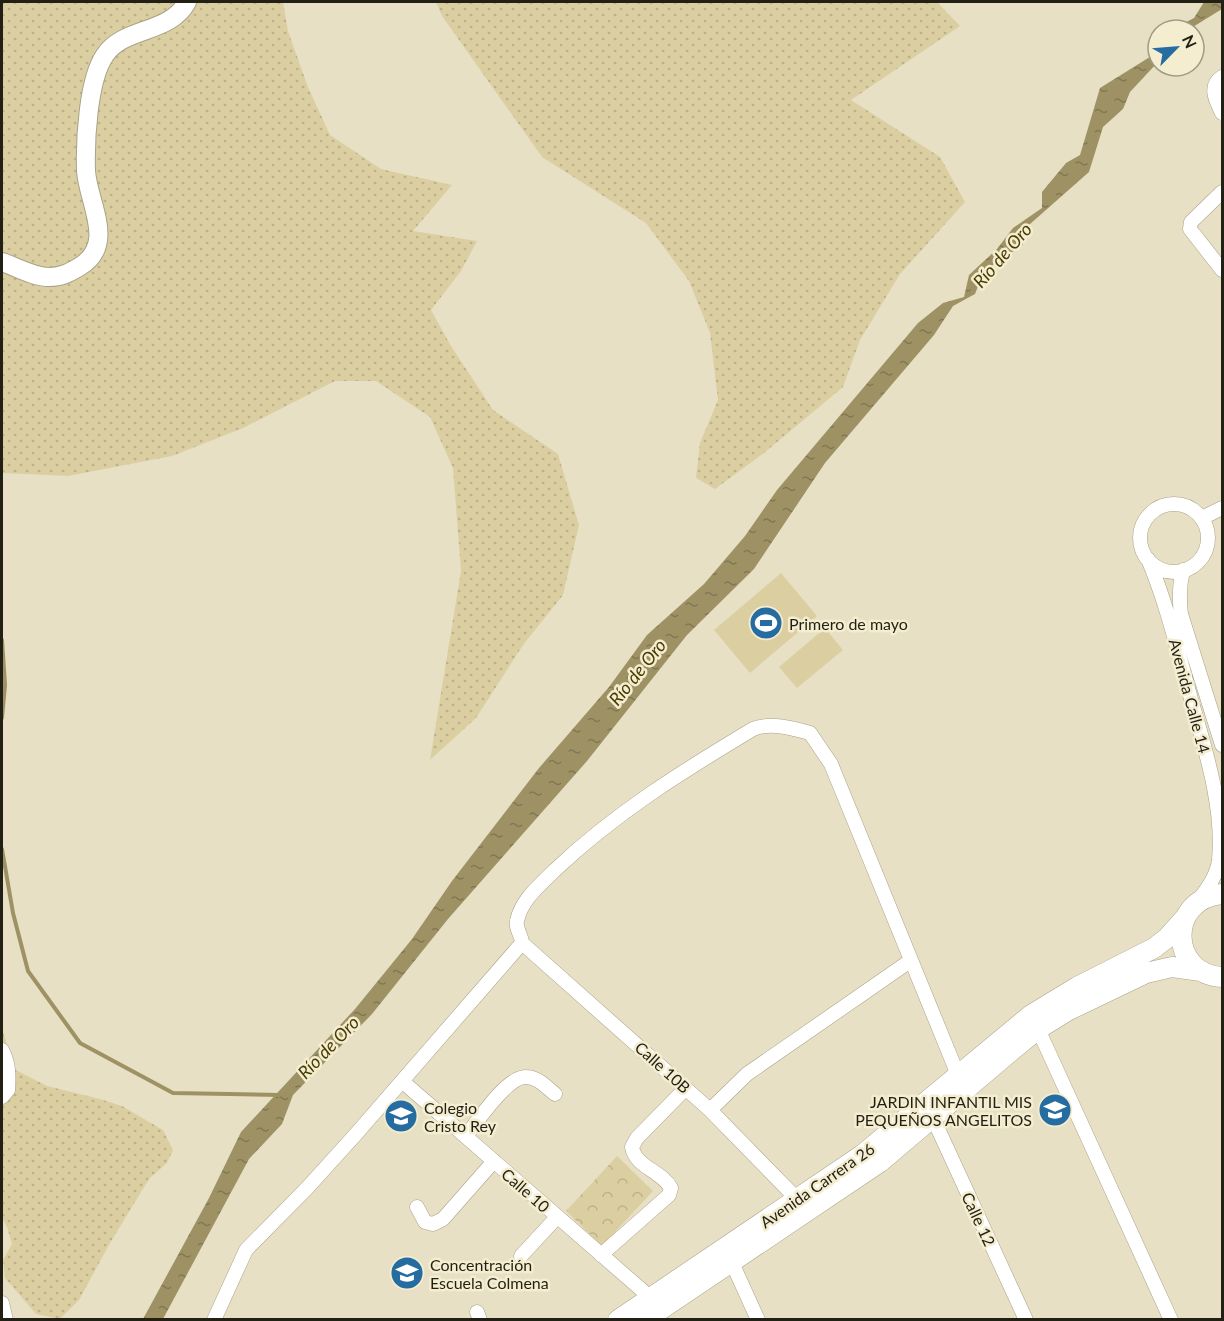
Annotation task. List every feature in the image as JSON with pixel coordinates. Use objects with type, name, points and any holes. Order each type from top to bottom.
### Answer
[{"type":"main road","points":[[1201,971],[1193,964],[1183,948],[1182,928],[1191,911],[1213,895],[1222,894]]},
{"type":"main road","name":"Avenida Carrera 26","points":[[645,1320],[797,1199],[896,1129],[1031,1016],[1077,987],[1154,948],[1167,938],[1191,911]]},
{"type":"main road","name":"Avenida Carrera 26","points":[[618,1320],[880,1162],[1038,1029],[1091,998],[1146,973],[1172,967],[1222,976]]},
{"type":"street","points":[[2,262],[35,275],[49,277],[65,275],[84,265],[93,254],[99,239],[86,173],[89,110],[96,73],[105,53],[123,40],[174,18],[187,2]]},
{"type":"street","points":[[1220,79],[1214,89],[1216,101],[1222,113]]},
{"type":"street","points":[[1222,192],[1191,222],[1190,229],[1222,270]]},
{"type":"street","points":[[1182,504],[1193,509],[1202,518],[1207,528],[1206,549],[1201,559],[1193,566],[1174,572],[1164,570],[1148,559],[1142,548],[1140,536],[1149,515],[1158,507],[1182,504]]},
{"type":"street","points":[[1202,518],[1222,508]]},
{"type":"street","name":"Avenida Calle 14","points":[[1148,559],[1169,617],[1213,778],[1220,815],[1219,861],[1214,876],[1191,911]]},
{"type":"street","name":"Avenida Calle 14","points":[[1183,570],[1179,583],[1181,614],[1222,745]]},
{"type":"street","points":[[214,1320],[246,1250],[308,1187],[522,943],[517,920],[531,893],[614,818],[707,756],[761,726],[775,726],[810,733],[831,764],[958,1075]]},
{"type":"street","name":"Calle 10B","points":[[522,943],[710,1110],[797,1199]]},
{"type":"street","points":[[710,1110],[747,1074],[910,962]]},
{"type":"street","points":[[1038,1029],[1171,1320]]},
{"type":"street","points":[[2,1050],[7,1060],[9,1077],[8,1090],[2,1097]]},
{"type":"street","points":[[466,1136],[505,1087],[516,1079],[525,1076],[538,1080],[555,1094]]},
{"type":"street","name":"Calle 10","points":[[402,1081],[651,1298]]},
{"type":"street","points":[[601,1255],[669,1195],[671,1188],[668,1182],[635,1158],[632,1148],[638,1138],[686,1088]]},
{"type":"street","name":"Calle 12","points":[[933,1118],[1026,1320]]},
{"type":"street","points":[[417,1207],[425,1222],[434,1224],[443,1219],[494,1161]]},
{"type":"street","points":[[521,1256],[557,1217]]},
{"type":"street","points":[[728,1255],[758,1320]]},
{"type":"street","points":[[2,1304],[6,1320]]},
{"type":"green space","points":[[2,2],[283,2],[288,31],[308,87],[330,135],[381,169],[452,185],[413,231],[477,241],[461,271],[431,310],[451,346],[493,410],[558,454],[579,525],[563,595],[523,645],[476,718],[430,760],[461,571],[453,468],[430,417],[376,381],[335,381],[243,428],[172,456],[68,476],[2,473]]},
{"type":"green space","points":[[436,2],[937,2],[960,26],[851,100],[940,157],[965,202],[900,274],[860,340],[843,387],[764,453],[715,489],[696,478],[700,443],[718,400],[710,333],[689,281],[646,223],[542,157],[442,16]]},
{"type":"green space","name":"Primero de mayo","points":[[781,573],[817,616],[750,673],[714,630]]},
{"type":"green space","points":[[825,628],[843,650],[797,688],[779,667]]},
{"type":"green space","points":[[2,1028],[14,1069],[47,1086],[122,1106],[163,1130],[173,1150],[167,1163],[149,1179],[79,1300],[60,1319],[36,1314],[5,1278],[3,1260],[12,1244],[2,1218]]},
{"type":"green space","points":[[617,1156],[653,1191],[602,1246],[566,1211]]},
{"type":"water","points":[[1204,2],[1222,2],[1222,9],[1206,19],[1194,18]]},
{"type":"water","name":"Río de Oro","points":[[1146,59],[1146,75],[1130,92],[1123,109],[1103,127],[1089,172],[1021,232],[1023,245],[995,263],[982,276],[975,294],[953,306],[934,335],[825,463],[754,569],[687,635],[587,761],[448,919],[372,1014],[293,1095],[282,1124],[249,1159],[163,1319],[143,1319],[209,1198],[241,1132],[355,1009],[412,939],[452,881],[539,768],[609,687],[647,635],[704,584],[745,536],[777,490],[918,323],[943,303],[964,297],[969,275],[997,249],[1013,228],[1042,208],[1042,192],[1066,163],[1080,155],[1100,88]]},
{"type":"waterway","points":[[2,640],[5,685],[2,718]]},
{"type":"waterway","points":[[2,849],[13,913],[28,971],[80,1043],[173,1093],[279,1095]]},
{"type":"place","name":"Primero de mayo","points":[[766,623]]},
{"type":"place","name":"JARDIN INFANTIL MIS PEQUEÑOS ANGELITOS","points":[[1055,1110]]},
{"type":"place","name":"Colegio Cristo Rey","points":[[401,1116]]},
{"type":"place","name":"Concentración Escuela Colmena","points":[[407,1273]]}]
